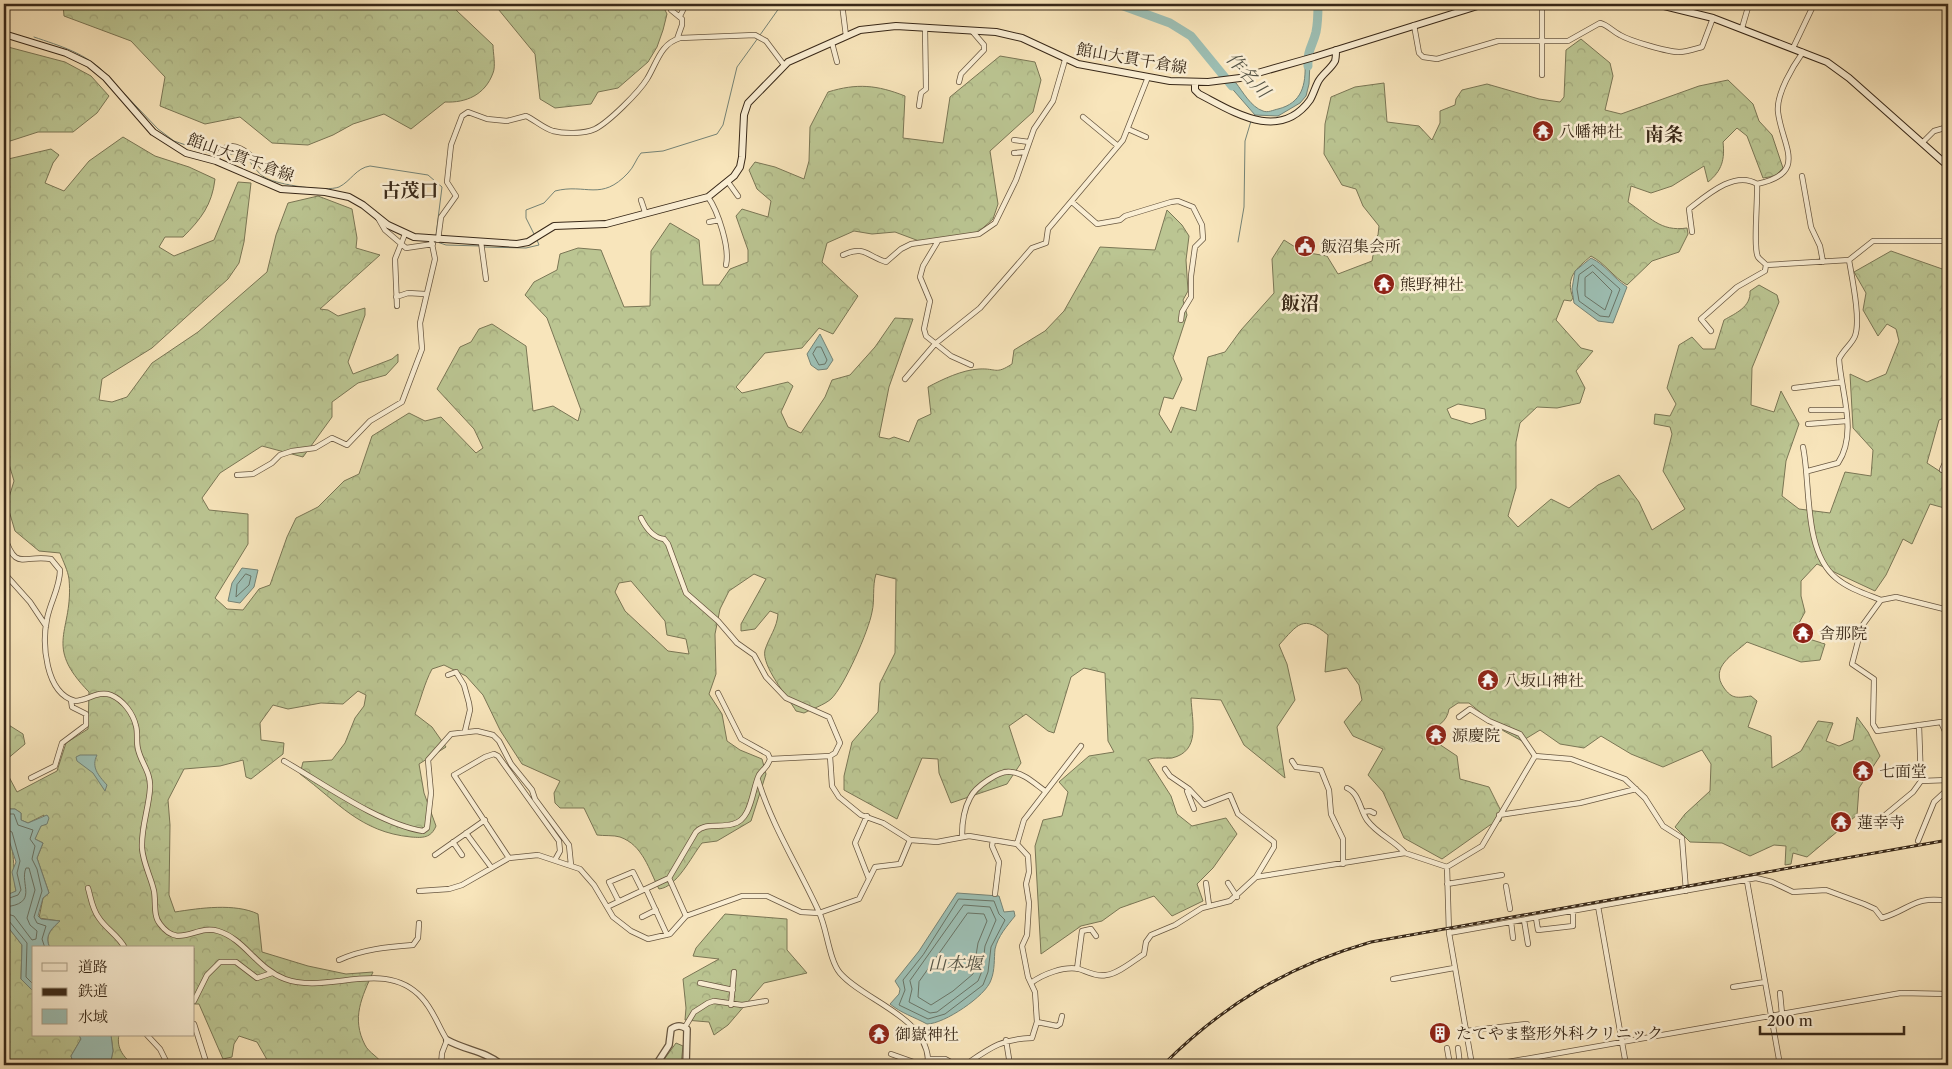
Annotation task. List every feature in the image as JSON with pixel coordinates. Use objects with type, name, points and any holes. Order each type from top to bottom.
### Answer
[{"type":"main road","name":"館山大貫千倉線","points":[[4,34],[66,53],[89,64],[106,78],[135,112],[161,138],[178,149],[217,158],[280,189],[326,192],[349,197],[405,234],[434,241],[480,246],[517,244],[536,237],[554,226],[606,224],[645,212],[708,197],[728,182],[737,171],[741,162],[746,107],[784,66],[860,30],[876,27],[996,32],[1022,38],[1065,60],[1148,77],[1195,82],[1236,78],[1314,57],[1484,4]]},
{"type":"main road","points":[[1656,4],[1713,18],[1742,28],[1803,52],[1838,70],[1948,166]]},
{"type":"main road","name":"館山大貫千倉線","points":[[1195,82],[1196,90],[1199,94],[1251,120],[1283,119],[1301,109],[1309,100],[1324,72],[1335,61],[1336,50]]},
{"type":"street","points":[[672,4],[671,10],[680,16]]},
{"type":"street","points":[[237,475],[253,474],[272,463],[280,455],[292,451],[315,448],[332,438],[347,445],[370,421],[402,402],[420,357],[422,338],[420,323],[425,294],[435,259],[434,241],[441,217],[456,196],[447,182],[447,172],[451,145],[462,116],[468,112],[487,119],[507,121],[522,116],[531,118],[554,131],[593,130],[643,85],[660,54],[677,39],[682,25],[680,16],[686,4]]},
{"type":"street","points":[[842,4],[846,36]]},
{"type":"street","points":[[1542,4],[1542,75]]},
{"type":"street","points":[[1742,28],[1749,4]]},
{"type":"street","points":[[1793,48],[1814,4]]},
{"type":"street","points":[[1414,25],[1419,53],[1429,59],[1437,59],[1498,40],[1568,41],[1600,23],[1605,24],[1619,35],[1635,41],[1669,51],[1681,52],[1702,47],[1713,18]]},
{"type":"street","points":[[919,106],[921,93],[926,88],[925,28]]},
{"type":"street","points":[[959,82],[961,74],[984,50],[984,45],[971,30]]},
{"type":"street","points":[[677,39],[755,35],[762,38],[784,66]]},
{"type":"street","points":[[832,43],[837,62]]},
{"type":"street","points":[[1692,232],[1689,209],[1732,180],[1748,178],[1757,184],[1775,180],[1784,173],[1789,156],[1778,109],[1788,73],[1803,52]]},
{"type":"street","points":[[843,255],[856,250],[863,250],[886,262],[908,245],[979,234],[995,223],[1016,180],[1034,129],[1053,101],[1065,60]]},
{"type":"street","points":[[905,379],[935,344],[980,308],[1032,248],[1046,243],[1048,229],[1118,146],[1128,128],[1148,77]]},
{"type":"street","points":[[1083,116],[1118,146]]},
{"type":"street","points":[[1922,143],[1934,131],[1948,127]]},
{"type":"street","points":[[1128,128],[1146,137]]},
{"type":"street","points":[[1014,140],[1029,142]]},
{"type":"street","points":[[217,158],[226,147],[237,146],[251,152],[266,171]]},
{"type":"street","points":[[1014,153],[1025,152]]},
{"type":"street","points":[[1802,176],[1811,227],[1820,246],[1823,262]]},
{"type":"street","points":[[728,182],[738,196]]},
{"type":"street","points":[[1757,184],[1758,203],[1755,245],[1757,256],[1766,265],[1849,260],[1874,241],[1948,241]]},
{"type":"street","points":[[708,197],[717,210],[727,254],[726,265]]},
{"type":"street","points":[[642,200],[645,212]]},
{"type":"street","points":[[1072,202],[1097,224],[1120,220],[1125,216],[1171,202],[1178,201],[1193,207],[1202,225],[1203,238],[1195,247],[1191,276],[1191,297],[1184,309],[1181,320]]},
{"type":"street","points":[[378,217],[379,223],[385,230],[400,245],[406,248],[434,241]]},
{"type":"street","points":[[710,222],[719,220]]},
{"type":"street","points":[[397,306],[395,259],[405,234]]},
{"type":"street","points":[[938,241],[923,266],[920,277],[930,302],[924,329],[926,336],[935,344],[951,356],[971,365]]},
{"type":"street","points":[[480,246],[486,279]]},
{"type":"street","points":[[1808,471],[1838,463],[1846,447],[1847,421],[1839,359],[1843,350],[1855,338],[1856,331],[1855,291],[1849,260]]},
{"type":"street","points":[[1711,331],[1701,319],[1737,287],[1765,272],[1766,265]]},
{"type":"street","points":[[396,297],[408,293],[425,294]]},
{"type":"street","points":[[1794,388],[1842,382]]},
{"type":"street","points":[[1810,410],[1846,410]]},
{"type":"street","points":[[1808,424],[1847,421]]},
{"type":"street","points":[[1803,447],[1808,471],[1806,478],[1814,539],[1821,559],[1837,580],[1882,600],[1896,597],[1948,610]]},
{"type":"street","points":[[1942,470],[1948,456]]},
{"type":"street","points":[[641,518],[647,530],[660,539],[664,539],[668,544],[686,593],[718,620],[737,643],[754,655],[766,677],[786,698],[829,717],[840,744],[835,753],[830,756],[770,759]]},
{"type":"street","points":[[4,535],[11,553],[19,560],[51,559],[60,570],[59,581],[46,626],[47,654],[52,678],[60,692],[71,700],[80,701],[95,695],[110,694],[124,702],[136,724],[138,749],[149,776],[150,788],[142,828],[142,848],[154,892],[158,923],[167,933],[176,937],[216,930],[242,945],[254,959],[272,973],[287,980],[310,982],[368,978],[398,981],[421,997],[432,1009],[447,1040],[459,1047],[488,1054],[502,1065]]},
{"type":"street","points":[[4,573],[30,602],[46,626]]},
{"type":"street","points":[[1882,600],[1862,626],[1852,664],[1874,679],[1873,724],[1877,731],[1941,722],[1948,738]]},
{"type":"street","points":[[448,675],[456,672],[466,691],[470,710],[465,731]]},
{"type":"street","points":[[607,907],[618,900],[669,878],[696,832],[702,826],[734,824],[740,821],[746,814],[760,774],[767,768],[770,759],[768,754],[741,739],[718,693]]},
{"type":"street","points":[[31,778],[55,766],[62,743],[86,725],[86,714],[72,706],[71,700]]},
{"type":"street","points":[[1459,716],[1470,709],[1489,721],[1517,732],[1535,756],[1571,759],[1625,779],[1645,798],[1662,826],[1682,838],[1686,891]]},
{"type":"street","points":[[1879,826],[1884,816],[1913,792],[1921,781],[1919,725]]},
{"type":"street","points":[[284,761],[384,820],[423,832],[427,828],[431,792],[428,760],[451,734],[465,731],[486,732],[499,741],[511,764],[569,845],[571,865]]},
{"type":"street","points":[[1017,844],[1024,820],[1081,746]]},
{"type":"street","points":[[509,858],[454,775],[484,757],[494,754],[498,756],[560,841],[560,851],[555,860]]},
{"type":"street","points":[[830,756],[834,791],[861,815],[867,816],[910,840],[937,842],[962,836],[993,840],[1017,844],[1028,856],[1026,884],[1029,903],[1027,935],[1022,946],[1035,992],[1037,1022],[1032,1038],[1006,1040],[991,1046],[965,1065]]},
{"type":"street","points":[[1032,983],[1040,976],[1062,970],[1077,969],[1095,975],[1110,974],[1144,954],[1146,942],[1151,935],[1175,925],[1210,906],[1236,897],[1249,881],[1256,877],[1405,853],[1447,867],[1482,846],[1535,756]]},
{"type":"street","points":[[1292,761],[1296,766],[1321,770],[1324,776],[1329,790],[1331,814],[1343,839],[1343,864]]},
{"type":"street","points":[[1165,769],[1170,776],[1184,785],[1204,805],[1230,795],[1238,814],[1274,842],[1274,847],[1256,877]]},
{"type":"street","points":[[962,836],[962,825],[971,795],[993,776],[1011,771],[1024,775],[1045,791]]},
{"type":"street","points":[[758,780],[788,852],[820,913],[839,972],[907,1022],[925,1045],[928,1059]]},
{"type":"street","points":[[1921,781],[1948,780]]},
{"type":"street","points":[[1184,785],[1192,800],[1194,809]]},
{"type":"street","points":[[1347,788],[1356,796],[1363,812],[1376,831],[1399,846],[1405,853]]},
{"type":"street","points":[[1499,815],[1580,803],[1636,789]]},
{"type":"street","points":[[1918,841],[1934,802],[1948,789]]},
{"type":"street","points":[[1363,812],[1370,811],[1374,813]]},
{"type":"street","points":[[867,816],[855,843],[869,879]]},
{"type":"street","points":[[435,855],[485,820]]},
{"type":"street","points":[[466,834],[491,867]]},
{"type":"street","points":[[419,891],[456,887],[509,858],[538,855],[571,865],[588,877],[613,917],[639,936],[648,939],[667,935],[686,916],[742,896],[753,894],[775,898],[801,912],[820,913],[859,899],[877,865],[900,864],[910,840]]},
{"type":"street","points":[[993,840],[992,846],[999,862],[995,894]]},
{"type":"street","points":[[453,842],[462,855]]},
{"type":"street","points":[[1447,867],[1449,933],[1472,1065]]},
{"type":"street","points":[[618,900],[609,882],[633,872],[656,910],[667,935]]},
{"type":"street","points":[[1447,884],[1502,875]]},
{"type":"street","points":[[669,878],[686,916]]},
{"type":"street","points":[[1449,933],[1762,878],[1793,892],[1826,890],[1875,909],[1882,918],[1892,915],[1918,901],[1932,899],[1948,901]]},
{"type":"street","points":[[1747,881],[1780,1065]]},
{"type":"street","points":[[1206,882],[1210,906]]},
{"type":"street","points":[[1228,883],[1236,897]]},
{"type":"street","points":[[1506,886],[1510,909]]},
{"type":"street","points":[[88,888],[95,912],[100,920],[119,938],[124,946]]},
{"type":"street","points":[[1598,906],[1626,1065]]},
{"type":"street","points":[[642,917],[656,910]]},
{"type":"street","points":[[1536,918],[1538,930],[1573,926],[1573,911]]},
{"type":"street","points":[[1524,920],[1528,944]]},
{"type":"street","points":[[1511,922],[1514,938]]},
{"type":"street","points":[[339,960],[352,954],[377,948],[413,944],[418,938],[419,923]]},
{"type":"street","points":[[1077,969],[1082,930],[1091,929],[1096,936]]},
{"type":"street","points":[[195,999],[207,976],[220,962],[236,962],[257,978],[272,973]]},
{"type":"street","points":[[1393,979],[1454,968]]},
{"type":"street","points":[[731,1005],[734,972]]},
{"type":"street","points":[[1733,987],[1765,982]]},
{"type":"street","points":[[700,983],[733,990]]},
{"type":"street","points":[[1780,993],[1782,1014]]},
{"type":"street","points":[[1491,1065],[1512,1064],[1622,1042],[1900,994],[1948,994]]},
{"type":"street","points":[[686,1065],[688,1036],[685,1027],[694,1012],[714,1001],[731,1005],[766,1001]]},
{"type":"street","points":[[1037,1022],[1057,1026],[1060,1024],[1062,1016]]},
{"type":"street","points":[[1466,1031],[1527,1024]]},
{"type":"street","points":[[656,1065],[669,1045],[671,1029],[675,1026],[685,1027]]},
{"type":"street","points":[[195,1027],[207,1065]]},
{"type":"street","points":[[154,1037],[168,1065]]},
{"type":"street","points":[[441,1065],[442,1053],[447,1040]]},
{"type":"street","points":[[1006,1040],[1010,1065]]},
{"type":"street","points":[[1447,1048],[1450,1065]]},
{"type":"street","points":[[1458,1048],[1460,1065]]},
{"type":"street","points":[[891,1054],[923,1065],[928,1059]]},
{"type":"street","points":[[1535,1058],[1536,1065]]},
{"type":"street","points":[[928,1059],[945,1059],[956,1065]]},
{"type":"street","points":[[234,1065],[293,1062]]},
{"type":"green space","points":[[63,4],[486,4],[456,10],[493,45],[494,70],[490,81],[480,92],[460,101],[445,102],[411,129],[384,114],[353,124],[333,135],[308,145],[272,143],[240,117],[205,124],[160,106],[165,77],[131,41],[64,16]]},
{"type":"green space","points":[[494,4],[662,4],[667,14],[657,47],[648,62],[618,88],[598,92],[591,104],[555,108],[540,99],[535,54]]},
{"type":"green space","points":[[1581,39],[1610,63],[1613,76],[1605,110],[1621,114],[1699,86],[1728,80],[1753,104],[1759,121],[1772,135],[1783,168],[1775,176],[1763,178],[1747,136],[1737,128],[1723,142],[1721,164],[1717,174],[1708,182],[1704,166],[1672,186],[1651,193],[1631,186],[1628,202],[1662,225],[1669,228],[1687,228],[1688,234],[1679,252],[1652,261],[1627,285],[1591,256],[1573,274],[1570,284],[1573,298],[1571,301],[1564,300],[1556,320],[1581,348],[1593,351],[1576,371],[1585,388],[1580,403],[1557,408],[1537,407],[1520,423],[1516,442],[1516,488],[1508,516],[1518,527],[1551,499],[1569,508],[1598,485],[1619,475],[1639,502],[1652,530],[1685,509],[1663,471],[1672,434],[1670,427],[1654,424],[1655,414],[1670,416],[1676,404],[1667,388],[1679,345],[1692,337],[1703,349],[1715,349],[1724,320],[1742,309],[1750,297],[1750,291],[1759,285],[1777,295],[1779,302],[1752,368],[1751,405],[1774,412],[1781,391],[1799,424],[1786,461],[1782,496],[1799,509],[1830,513],[1845,472],[1871,476],[1873,450],[1853,428],[1850,374],[1867,382],[1886,374],[1899,341],[1896,329],[1887,324],[1878,336],[1863,310],[1866,293],[1854,272],[1891,251],[1948,271],[1948,417],[1939,420],[1927,463],[1944,474],[1948,465],[1948,509],[1930,504],[1912,544],[1903,539],[1886,575],[1875,591],[1817,564],[1801,581],[1801,596],[1805,612],[1793,634],[1825,644],[1820,660],[1801,662],[1747,642],[1725,662],[1719,674],[1724,688],[1732,696],[1751,696],[1757,701],[1748,727],[1771,736],[1772,768],[1801,751],[1818,721],[1833,723],[1826,741],[1839,746],[1853,740],[1857,717],[1868,732],[1880,756],[1859,788],[1857,815],[1807,857],[1793,853],[1791,864],[1785,865],[1786,846],[1774,845],[1750,856],[1722,843],[1690,842],[1675,827],[1685,814],[1710,791],[1711,764],[1702,750],[1663,767],[1631,754],[1601,736],[1584,748],[1560,744],[1540,730],[1522,741],[1502,730],[1469,703],[1458,703],[1449,709],[1444,720],[1429,733],[1436,742],[1457,756],[1460,779],[1489,787],[1502,813],[1501,821],[1490,825],[1442,859],[1404,838],[1383,792],[1368,775],[1383,749],[1353,736],[1344,722],[1362,700],[1359,685],[1347,668],[1325,672],[1328,635],[1307,623],[1296,627],[1279,645],[1287,664],[1295,700],[1277,727],[1285,778],[1244,745],[1221,700],[1191,698],[1193,734],[1187,749],[1172,758],[1148,760],[1171,796],[1177,814],[1192,826],[1226,818],[1237,834],[1213,868],[1197,884],[1203,901],[1172,916],[1154,896],[1120,908],[1102,921],[1081,926],[1041,954],[1035,846],[1043,820],[1062,816],[1068,792],[1059,782],[1089,756],[1114,752],[1108,741],[1105,673],[1084,668],[1071,677],[1054,733],[1048,731],[1026,714],[1009,726],[1021,763],[1007,784],[951,803],[939,773],[938,759],[922,758],[897,819],[844,790],[844,776],[852,742],[878,712],[880,683],[895,653],[896,579],[876,574],[870,620],[849,671],[831,699],[804,713],[796,711],[771,673],[765,657],[765,650],[776,624],[778,614],[770,611],[755,629],[741,631],[741,624],[766,579],[754,574],[729,591],[720,609],[715,634],[716,674],[709,694],[722,714],[727,741],[740,750],[762,759],[766,774],[751,821],[717,841],[702,843],[678,877],[666,887],[659,889],[640,852],[628,841],[618,836],[597,835],[584,808],[560,808],[555,803],[554,793],[560,781],[522,764],[500,730],[483,695],[466,676],[444,665],[432,669],[415,714],[432,727],[446,747],[419,764],[424,793],[436,826],[429,835],[411,837],[377,829],[338,805],[300,774],[303,762],[332,760],[345,743],[355,718],[364,706],[366,695],[358,691],[343,704],[321,703],[288,709],[273,705],[260,723],[261,740],[284,743],[283,754],[251,779],[246,777],[243,760],[220,766],[184,769],[168,800],[170,825],[169,895],[175,912],[217,907],[239,908],[249,911],[258,914],[262,952],[308,966],[346,974],[373,972],[362,999],[358,1017],[365,1045],[383,1065],[270,1065],[257,1042],[239,1036],[234,1044],[232,1057],[223,1059],[199,1004],[195,1004],[195,946],[49,946],[48,936],[60,921],[39,918],[43,898],[49,893],[37,858],[43,843],[35,839],[44,815],[28,823],[21,820],[21,813],[15,809],[4,809],[4,722],[23,734],[25,744],[6,760],[8,775],[17,792],[57,771],[66,743],[88,729],[89,692],[75,676],[67,662],[63,649],[69,597],[67,569],[60,553],[39,551],[15,531],[7,504],[14,481],[4,447],[4,160],[51,149],[59,155],[53,163],[45,183],[64,191],[89,161],[123,137],[155,156],[189,167],[215,179],[214,188],[205,211],[195,224],[183,237],[165,237],[159,247],[174,256],[214,240],[238,182],[251,183],[244,242],[239,263],[228,279],[152,348],[102,379],[99,400],[112,402],[127,397],[152,363],[198,332],[267,272],[276,235],[288,203],[318,196],[352,209],[357,238],[356,248],[380,255],[320,309],[328,310],[338,316],[365,308],[365,315],[348,362],[353,374],[392,359],[398,354],[398,362],[386,375],[358,383],[332,402],[332,417],[303,457],[262,446],[220,473],[202,498],[209,510],[248,514],[248,544],[215,598],[227,609],[243,610],[259,589],[270,585],[287,537],[296,518],[318,507],[344,481],[359,474],[372,436],[409,413],[425,421],[441,417],[476,453],[483,448],[474,429],[437,389],[460,347],[471,342],[479,329],[492,324],[526,346],[533,411],[553,406],[578,421],[581,410],[547,318],[525,295],[534,282],[557,270],[560,254],[578,248],[601,250],[624,307],[650,306],[651,251],[670,223],[699,240],[703,285],[719,285],[730,269],[748,262],[748,250],[736,216],[742,209],[768,217],[771,201],[757,189],[749,170],[755,162],[775,167],[804,179],[809,161],[810,127],[828,92],[848,87],[867,86],[885,89],[905,96],[903,138],[943,143],[950,97],[1000,56],[1035,62],[1041,80],[1033,112],[990,151],[998,204],[993,219],[975,235],[919,241],[895,232],[872,234],[854,231],[827,243],[822,262],[858,296],[833,334],[819,328],[802,348],[765,353],[736,387],[742,393],[788,382],[793,386],[781,412],[788,427],[801,433],[825,397],[832,380],[850,375],[875,347],[895,318],[913,319],[889,387],[879,437],[889,439],[894,437],[909,442],[918,420],[931,414],[928,387],[966,371],[979,369],[999,370],[1012,364],[1014,350],[1045,331],[1064,311],[1100,247],[1155,250],[1167,210],[1182,225],[1189,236],[1186,260],[1188,291],[1183,300],[1187,315],[1173,358],[1182,379],[1173,399],[1164,397],[1159,414],[1171,433],[1181,407],[1196,411],[1208,357],[1225,352],[1241,330],[1274,293],[1272,259],[1284,240],[1303,252],[1327,256],[1338,274],[1372,261],[1374,249],[1370,244],[1378,235],[1379,226],[1363,206],[1356,189],[1342,185],[1324,154],[1325,124],[1331,97],[1355,87],[1384,83],[1387,122],[1419,126],[1432,140],[1440,123],[1440,111],[1455,105],[1456,99],[1462,90],[1487,84],[1539,99],[1560,102],[1564,97],[1566,50]],"holes":[[[1458,404],[1485,409],[1486,419],[1471,424],[1451,418],[1447,409]],[[631,581],[665,621],[667,635],[686,639],[689,654],[668,651],[625,611],[615,592],[619,583]]]},
{"type":"green space","points":[[8,47],[65,62],[91,76],[109,96],[97,113],[73,132],[38,132],[4,143],[4,58]]},
{"type":"green space","points":[[4,830],[11,844],[16,891],[4,898]]},
{"type":"green space","points":[[725,914],[787,919],[787,950],[807,973],[764,983],[728,1025],[714,1035],[709,1022],[685,1020],[686,1008],[683,979],[719,959],[693,956],[696,948]]},
{"type":"green space","points":[[4,922],[22,945],[21,979],[32,990],[32,1036],[80,1036],[81,1039],[71,1056],[74,1065],[4,1065]]},
{"type":"green space","points":[[111,1036],[119,1036],[118,1040],[122,1052],[134,1065],[110,1065],[113,1051]]},
{"type":"green space","points":[[676,1043],[683,1046],[681,1065],[660,1065]]},
{"type":"water","points":[[1310,62],[1309,84],[1306,96],[1300,103],[1278,116],[1255,115],[1228,84],[1236,83],[1255,106],[1267,112],[1286,106],[1297,98],[1305,79],[1305,63]]},
{"type":"water","points":[[1591,258],[1601,264],[1627,287],[1613,323],[1598,321],[1574,303],[1572,289],[1575,271]]},
{"type":"water","points":[[820,334],[833,360],[827,369],[818,370],[811,365],[807,354]]},
{"type":"water","points":[[242,568],[258,570],[254,587],[240,603],[228,601],[232,583]]},
{"type":"water","points":[[80,755],[97,755],[95,767],[107,785],[105,791],[93,773],[77,761],[76,757]]},
{"type":"water","points":[[4,809],[15,809],[21,813],[21,820],[28,823],[47,815],[49,818],[47,824],[41,826],[35,839],[43,843],[37,858],[49,893],[43,898],[38,916],[41,919],[60,921],[48,936],[49,946],[32,946],[32,990],[21,979],[22,945],[4,922],[4,896],[16,891],[12,872],[16,862],[4,830]]},
{"type":"water","name":"山本堰","points":[[957,893],[999,896],[1004,912],[1014,911],[1015,916],[1003,931],[996,944],[993,972],[988,986],[964,1008],[934,1023],[927,1024],[890,1004],[899,994],[900,989],[895,981],[919,951]]},
{"type":"water","points":[[80,1036],[111,1036],[113,1051],[110,1065],[74,1065],[71,1056],[81,1039]]},
{"type":"waterway","points":[[760,35],[782,4]]},
{"type":"waterway","name":"作名川","points":[[1118,4],[1170,23],[1191,36],[1232,86]]},
{"type":"waterway","name":"作名川","points":[[1308,66],[1309,52],[1317,28],[1318,4]]},
{"type":"waterway","points":[[34,37],[81,55],[106,74]]},
{"type":"waterway","points":[[534,234],[526,218],[526,210],[544,203],[555,191],[566,189],[593,190],[610,187],[628,173],[641,153],[663,151],[717,134],[723,125],[737,67],[758,38]]},
{"type":"waterway","points":[[115,84],[158,129],[174,141],[218,156]]},
{"type":"waterway","points":[[1238,242],[1244,207],[1245,141],[1251,121]]},
{"type":"waterway","points":[[222,155],[242,153],[266,178],[302,187],[324,189],[339,187],[361,169],[370,166],[428,175],[442,187],[436,235]]},
{"type":"waterway","points":[[484,247],[526,248],[539,245],[537,240]]},
{"type":"waterway","points":[[437,242],[446,245],[480,246]]},
{"type":"railway","points":[[1163,1065],[1210,1023],[1259,990],[1285,975],[1312,963],[1371,942],[1948,840]]},
{"type":"place","name":"八幡神社","points":[[1543,131]]},
{"type":"place","name":"飯沼集会所","points":[[1305,246]]},
{"type":"place","name":"熊野神社","points":[[1384,284]]},
{"type":"place","name":"舎那院","points":[[1803,633]]},
{"type":"place","name":"八坂山神社","points":[[1488,680]]},
{"type":"place","name":"源慶院","points":[[1436,735]]},
{"type":"place","name":"七面堂","points":[[1863,771]]},
{"type":"place","name":"蓮幸寺","points":[[1841,822]]},
{"type":"place","name":"たてやま整形外科クリニック","points":[[1440,1033]]},
{"type":"place","name":"御嶽神社","points":[[879,1034]]},
{"type":"district","name":"南条","points":[[1664,134]]},
{"type":"district","name":"古茂口","points":[[410,190]]},
{"type":"district","name":"飯沼","points":[[1300,303]]}]
